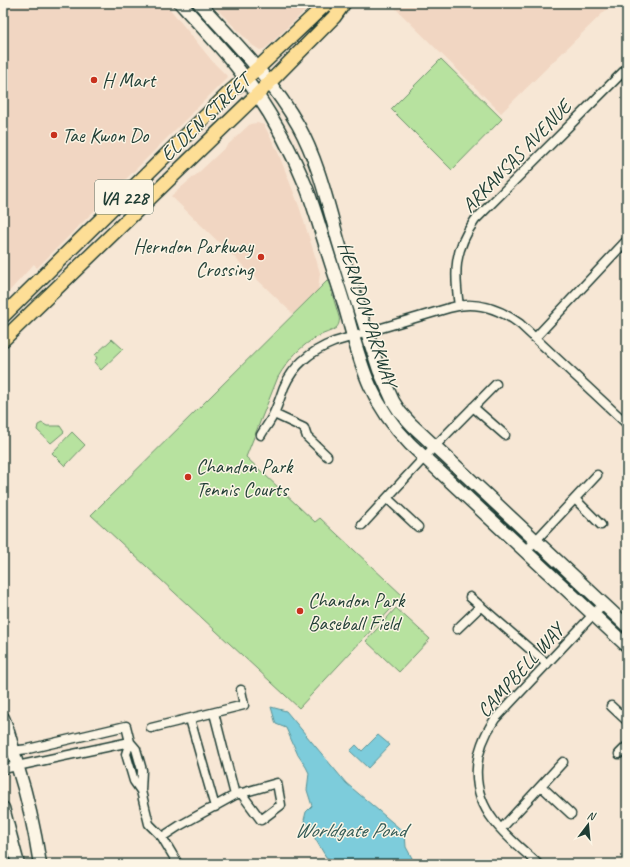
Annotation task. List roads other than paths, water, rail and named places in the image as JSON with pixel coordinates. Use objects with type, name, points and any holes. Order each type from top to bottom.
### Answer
[{"type":"main road","name":"HERNDON PARKWAY","points":[[180,3],[237,67],[257,95],[284,139],[307,188],[340,288],[368,384],[392,425],[424,458],[627,646]]},
{"type":"main road","name":"HERNDON PARKWAY","points":[[199,3],[258,68],[291,113],[311,151],[382,380],[400,412],[434,447],[627,626]]},
{"type":"main road","name":"ELDEN STREET","points":[[3,316],[231,91],[258,68],[327,3]]},
{"type":"main road","name":"ELDEN STREET","points":[[3,340],[257,95],[334,17],[344,3]]},
{"type":"main road","points":[[3,718],[9,733],[8,751],[18,767],[36,840],[40,864]]},
{"type":"main road","points":[[3,808],[18,864]]},
{"type":"street","name":"ARKANSAS AVENUE","points":[[459,306],[455,283],[458,257],[464,238],[475,220],[627,68]]},
{"type":"street","points":[[535,338],[627,240]]},
{"type":"street","points":[[261,435],[274,414],[291,373],[299,363],[319,348],[353,336],[459,306],[477,305],[500,312],[520,324],[626,419]]},
{"type":"street","points":[[362,525],[434,447],[496,384]]},
{"type":"street","points":[[473,407],[505,435]]},
{"type":"street","points":[[274,414],[304,428],[307,437],[327,456]]},
{"type":"street","points":[[525,552],[597,475]]},
{"type":"street","points":[[387,498],[418,527]]},
{"type":"street","points":[[575,499],[601,525]]},
{"type":"street","points":[[470,597],[547,664]]},
{"type":"street","name":"CAMPBELL WAY","points":[[538,864],[501,829],[487,812],[478,790],[478,752],[482,740],[495,719],[603,604]]},
{"type":"street","points":[[457,629],[481,606]]},
{"type":"street","points":[[151,728],[244,705],[241,690]]},
{"type":"street","points":[[611,706],[627,721]]},
{"type":"street","points":[[162,837],[179,826],[238,794],[277,784],[281,805],[260,820],[238,794],[214,713]]},
{"type":"street","points":[[190,719],[215,807]]},
{"type":"street","points":[[8,751],[28,749],[126,726],[130,742],[136,749],[142,770],[141,792],[150,824],[162,837],[178,864]]},
{"type":"street","points":[[3,769],[130,742]]},
{"type":"street","points":[[618,754],[627,746]]},
{"type":"street","points":[[501,829],[563,762]]},
{"type":"street","points":[[541,786],[571,814]]},
{"type":"water","name":"Worldgate Pond","points":[[271,707],[286,711],[346,783],[405,833],[406,847],[412,858],[411,864],[335,864],[333,860],[326,857],[304,820],[306,812],[312,806],[307,790],[309,773],[298,755],[286,728],[276,724]]},
{"type":"water","points":[[378,735],[390,745],[368,768],[350,751],[356,745],[362,751]]},
{"type":"place","name":"H Mart","points":[[94,80]]},
{"type":"place","name":"Tae Kwon Do","points":[[54,135]]},
{"type":"place","name":"Herndon Parkway Crossing","points":[[261,257]]},
{"type":"place","name":"Chandon Park Tennis Courts","points":[[188,477]]},
{"type":"place","name":"Chandon Park Baseball Field","points":[[300,611]]}]
